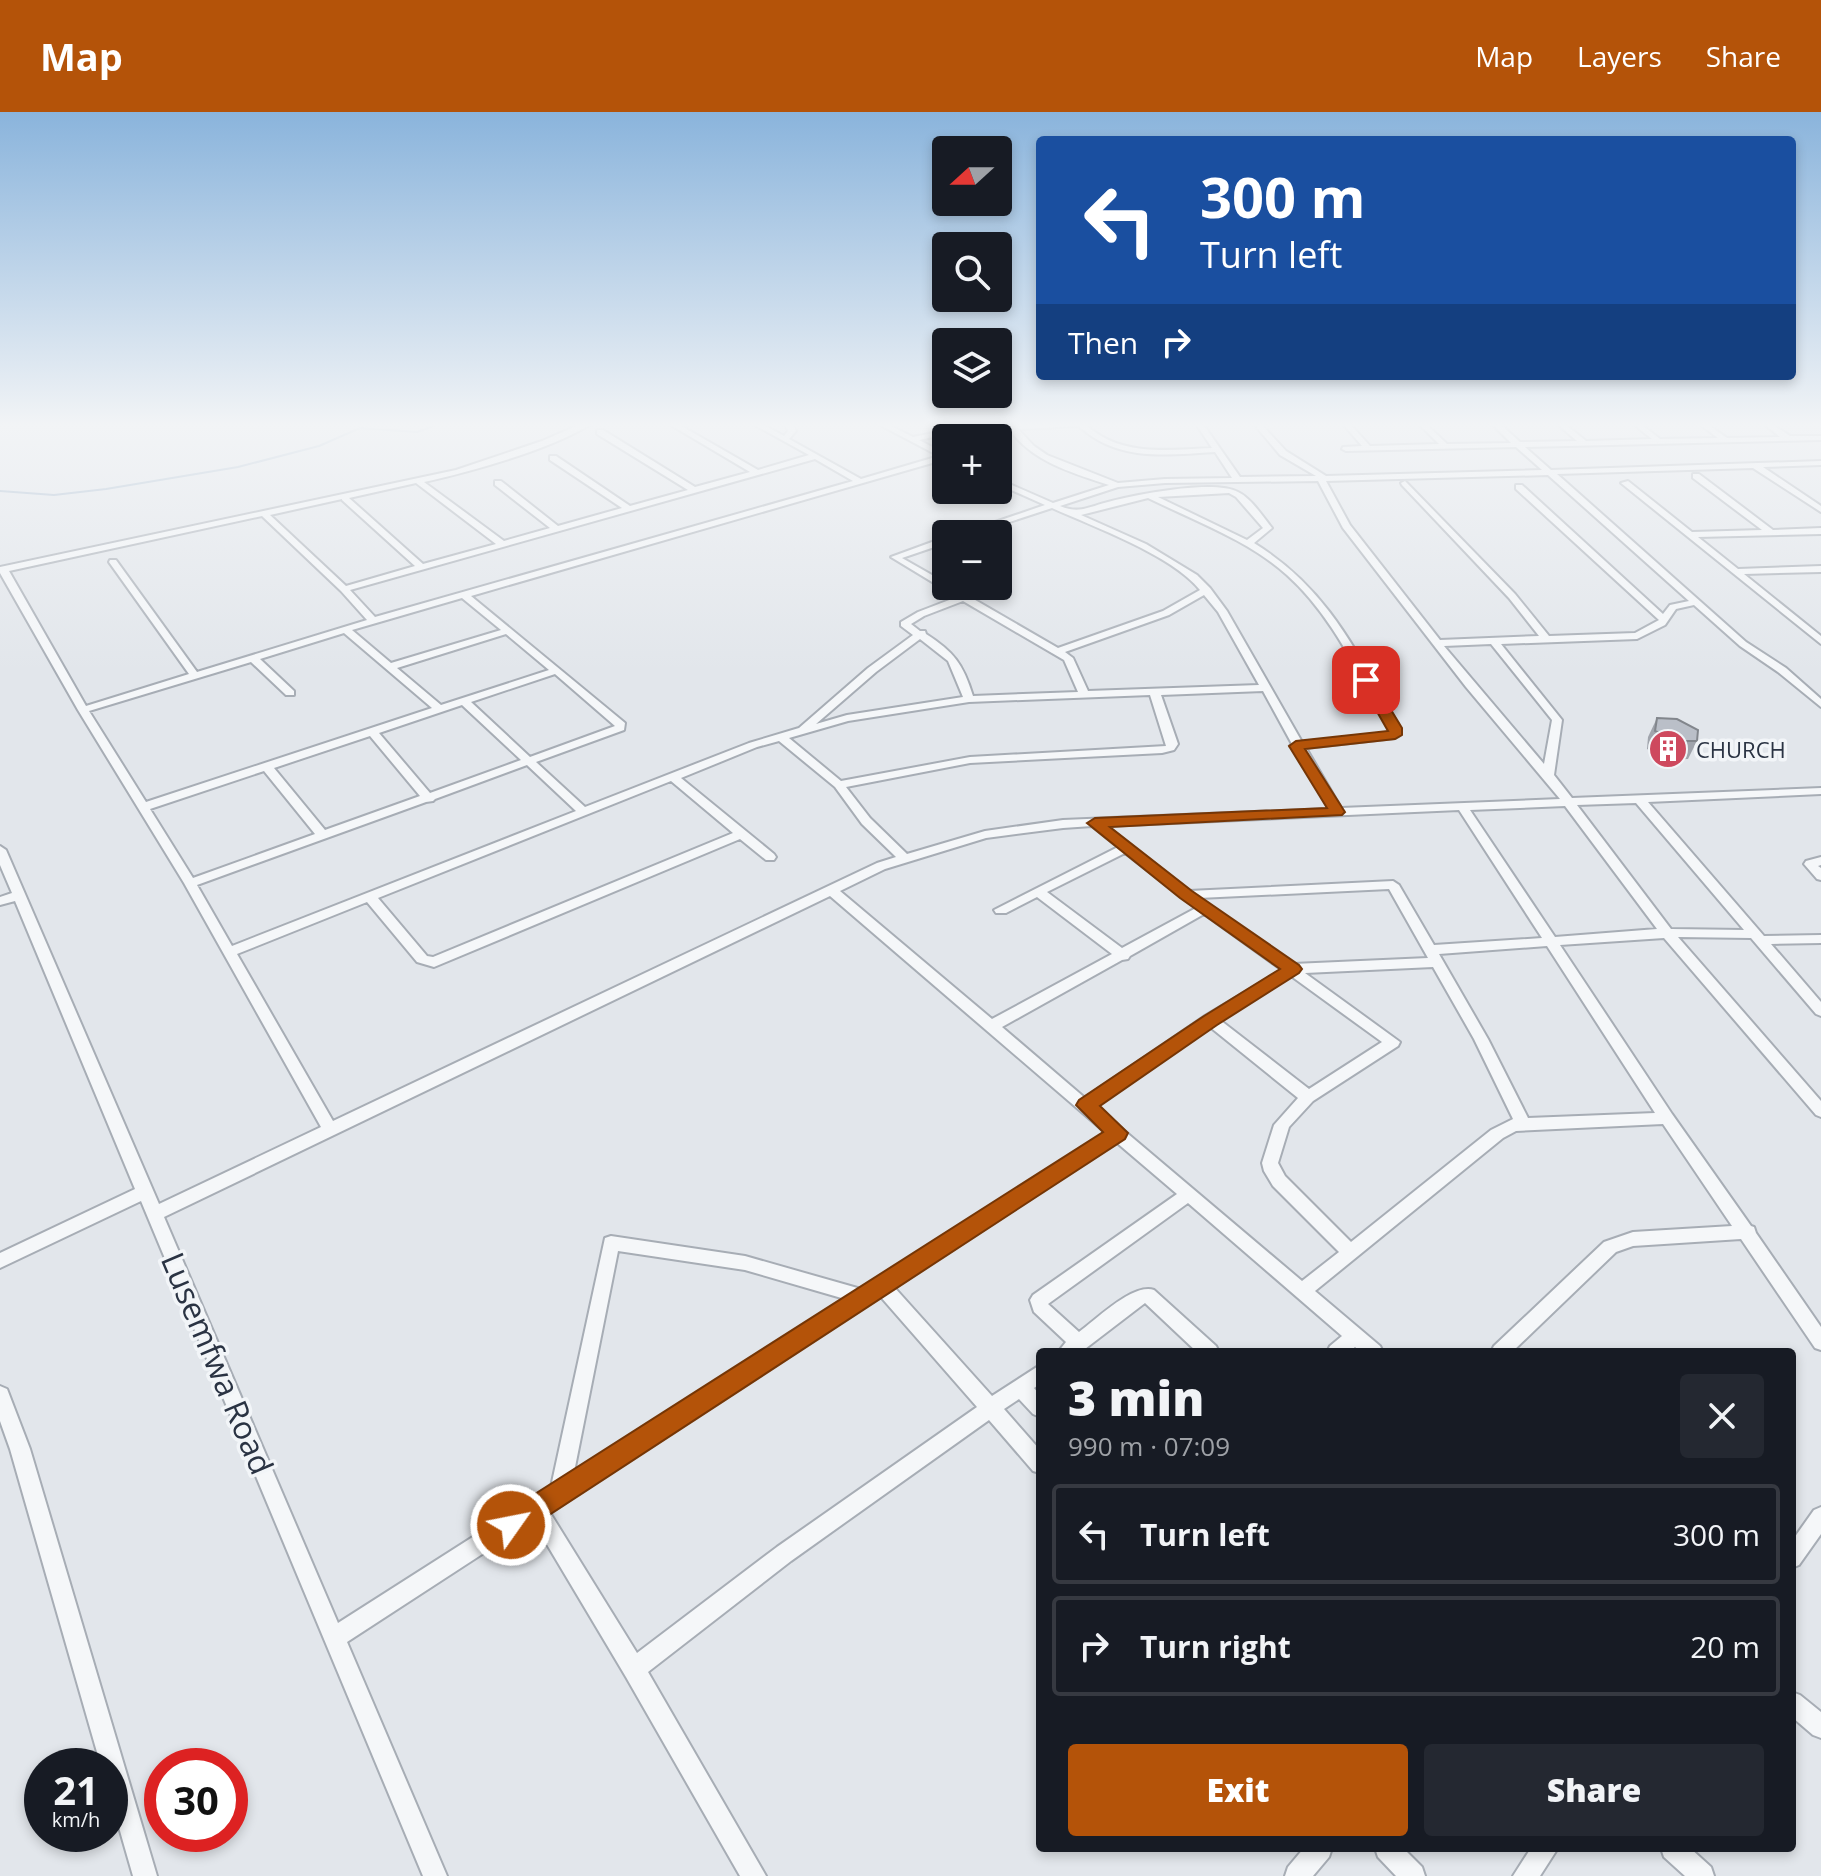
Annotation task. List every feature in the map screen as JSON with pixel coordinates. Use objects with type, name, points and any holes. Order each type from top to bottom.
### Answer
[{"type":"street","points":[[303,506],[2,570],[83,710],[190,883],[330,1130]]},
{"type":"street","points":[[354,506],[421,567]]},
{"type":"street","points":[[452,506],[502,544]]},
{"type":"street","points":[[528,506],[555,528]]},
{"type":"street","points":[[344,589],[633,506]]},
{"type":"street","points":[[83,710],[373,621],[771,506]]},
{"type":"street","points":[[1007,520],[1049,506]]},
{"type":"street","points":[[1056,506],[1169,560],[1207,590],[1337,812]]},
{"type":"street","points":[[1074,515],[1100,506]]},
{"type":"street","points":[[1172,506],[1249,543],[1286,570],[1316,600],[1395,728],[1395,735],[1296,746]]},
{"type":"street","points":[[1248,506],[1268,528],[1249,543]]},
{"type":"street","points":[[1336,506],[1346,526],[1437,643],[1548,775],[1667,933],[1821,1111]]},
{"type":"street","points":[[1427,506],[1512,596],[1547,640]]},
{"type":"street","points":[[1540,506],[1664,620]]},
{"type":"street","points":[[1588,506],[1750,650],[1782,670],[1821,704]]},
{"type":"street","points":[[1655,506],[1821,641]]},
{"type":"street","points":[[1736,506],[1770,532]]},
{"type":"street","points":[[264,514],[344,589],[373,621]]},
{"type":"street","points":[[1692,535],[1821,531]]},
{"type":"street","points":[[932,545],[895,557],[932,580]]},
{"type":"street","points":[[113,562],[195,676]]},
{"type":"street","points":[[1736,572],[1821,569]]},
{"type":"street","points":[[1058,651],[1166,613],[1207,590]]},
{"type":"street","points":[[190,883],[620,728],[620,723],[464,595]]},
{"type":"street","points":[[957,600],[904,624],[922,633],[957,664],[969,699]]},
{"type":"street","points":[[966,600],[1072,661],[1084,693]]},
{"type":"street","points":[[1437,643],[1637,636],[1664,620],[1673,607],[1695,602]]},
{"type":"street","points":[[1801,624],[1821,623]]},
{"type":"street","points":[[346,630],[439,709]]},
{"type":"street","points":[[390,667],[507,631]]},
{"type":"street","points":[[803,730],[872,670],[922,633]]},
{"type":"street","points":[[1494,641],[1557,720],[1548,775]]},
{"type":"street","points":[[253,658],[290,693]]},
{"type":"street","points":[[144,807],[555,671]]},
{"type":"street","points":[[229,952],[780,736],[877,711],[969,699],[1263,688]]},
{"type":"street","points":[[839,785],[970,760],[1170,748],[1172,744],[1154,691]]},
{"type":"street","points":[[462,700],[584,812]]},
{"type":"street","points":[[373,732],[429,799]]},
{"type":"street","points":[[780,736],[839,785],[866,821],[903,857]]},
{"type":"street","points":[[266,766],[323,836]]},
{"type":"street","points":[[673,777],[770,857]]},
{"type":"street","points":[[154,1214],[903,857],[985,835],[1095,823],[1821,791]]},
{"type":"street","points":[[1639,799],[1821,1011]]},
{"type":"street","points":[[1462,806],[1667,1118],[1821,1342]]},
{"type":"street","points":[[1095,823],[1186,895],[1393,1042],[1308,1097],[1282,1125],[1270,1163],[1272,1171],[1350,1252]]},
{"type":"street","points":[[370,897],[422,959],[434,962],[741,834]]},
{"type":"street","points":[[1001,910],[1125,848]]},
{"type":"street","name":"Lusemfwa Road","points":[[0,850],[435,1876]]},
{"type":"street","points":[[1821,861],[1810,864],[1821,876]]},
{"type":"street","points":[[1186,895],[1393,885],[1481,1039],[1523,1124]]},
{"type":"street","points":[[831,890],[1369,1348]]},
{"type":"street","points":[[1038,891],[1123,956]]},
{"type":"street","points":[[0,901],[19,895]]},
{"type":"street","points":[[992,1026],[1206,908]]},
{"type":"street","points":[[1086,1105],[1210,1020],[1293,969],[1667,933],[1821,939]]},
{"type":"street","points":[[1210,1020],[1308,1097]]},
{"type":"street","points":[[1302,1291],[1497,1134],[1523,1124],[1667,1118]]},
{"type":"street","points":[[334,1638],[1118,1133]]},
{"type":"street","points":[[0,1261],[144,1192]]},
{"type":"street","points":[[1187,1195],[1039,1300],[1040,1307],[1073,1348],[1140,1296],[1148,1295],[1206,1348]]},
{"type":"street","points":[[1504,1348],[1610,1247],[1633,1239],[1748,1232]]},
{"type":"street","points":[[560,1493],[611,1243],[745,1263],[863,1297]]},
{"type":"street","points":[[882,1286],[1036,1460]]},
{"type":"street","points":[[1340,1348],[1354,1336]]},
{"type":"street","points":[[634,1669],[784,1554],[1036,1376]]},
{"type":"street","points":[[1021,1388],[1036,1404]]},
{"type":"street","points":[[0,1395],[25,1465],[145,1876]]},
{"type":"street","points":[[536,1508],[754,1876]]},
{"type":"street","points":[[1796,1552],[1821,1517]]},
{"type":"street","points":[[1796,1706],[1821,1727]]},
{"type":"street","points":[[1297,1876],[1317,1852]]},
{"type":"street","points":[[1391,1852],[1413,1876]]},
{"type":"street","points":[[1525,1876],[1543,1852]]},
{"type":"street","points":[[1677,1852],[1702,1876]]},
{"type":"building","points":[[1657,718],[1677,719],[1698,730],[1697,741],[1678,741],[1655,731]]},
{"type":"place","name":"CHURCH","points":[[1668,749]]},
{"type":"route","points":[[511,1525],[1118,1133],[1086,1105],[1210,1020],[1293,969],[1186,895],[1095,823],[1337,812],[1296,746],[1395,735],[1395,728],[1366,680]]}]
